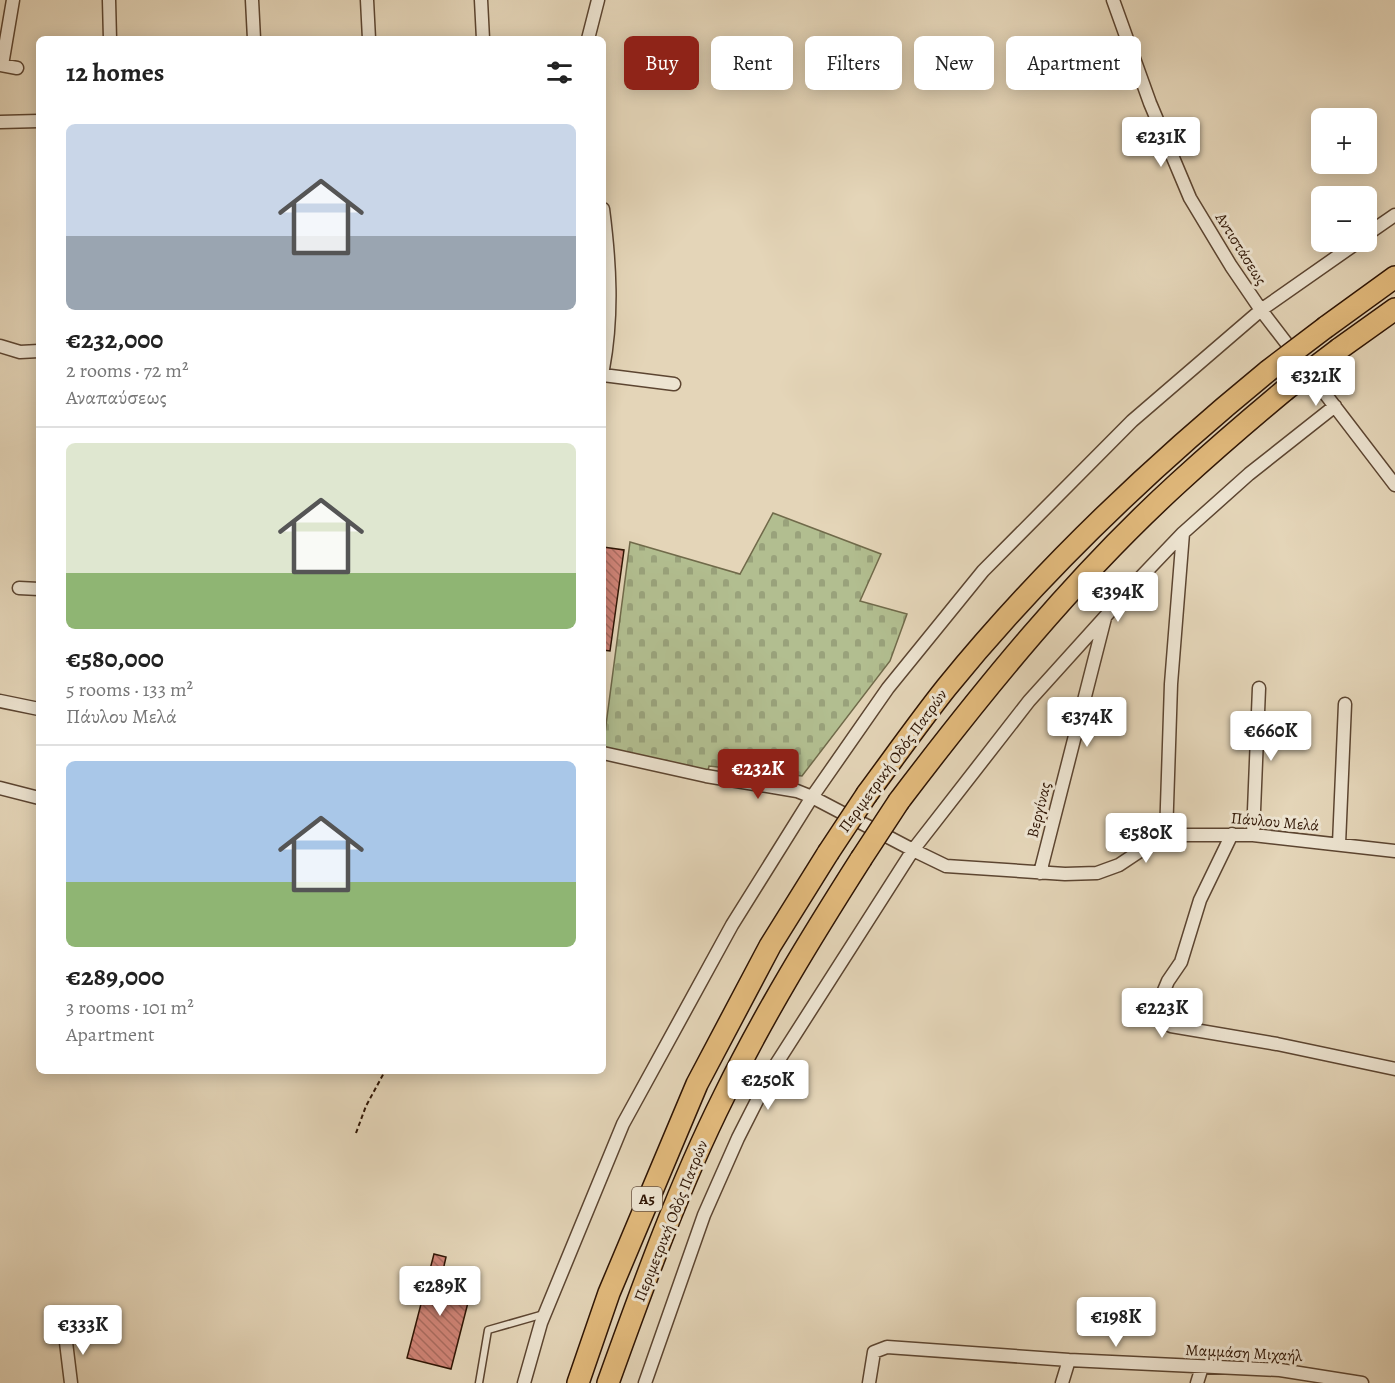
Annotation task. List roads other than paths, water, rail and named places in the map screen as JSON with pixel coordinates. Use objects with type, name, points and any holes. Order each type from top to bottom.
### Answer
[{"type":"highway","name":"Περιμετρική Οδός Πατρών","points":[[578,1383],[609,1293],[697,1084],[770,946],[867,794],[946,688],[991,636],[1047,576],[1161,463],[1268,371],[1395,277]]},
{"type":"highway","name":"Περιμετρική Οδός Πατρών","points":[[608,1383],[671,1215],[724,1096],[791,972],[899,801],[982,693],[1047,618],[1177,484],[1285,390],[1395,309]]},
{"type":"street","points":[[13,0],[1,65],[17,68]]},
{"type":"street","points":[[109,0],[110,36]]},
{"type":"street","points":[[252,0],[254,36]]},
{"type":"street","points":[[367,0],[369,36]]},
{"type":"street","points":[[481,0],[483,36]]},
{"type":"street","points":[[589,36],[598,0]]},
{"type":"street","name":"Αντιστάσεως","points":[[1113,0],[1150,103],[1191,198],[1230,266],[1261,310],[1393,479]]},
{"type":"street","points":[[0,122],[36,121]]},
{"type":"street","points":[[1377,227],[1395,215]]},
{"type":"street","points":[[606,243],[610,287],[606,355]]},
{"type":"street","points":[[524,1383],[545,1314],[623,1124],[732,925],[812,797],[888,688],[983,571],[1132,421],[1261,310],[1344,252]]},
{"type":"street","points":[[0,346],[20,352],[36,351]]},
{"type":"street","points":[[606,375],[674,384]]},
{"type":"street","points":[[645,1383],[704,1215],[743,1128],[773,1069],[913,850],[1029,701],[1183,533],[1249,474],[1335,406]]},
{"type":"street","points":[[1166,836],[1171,684],[1183,533]]},
{"type":"street","points":[[19,588],[36,590]]},
{"type":"street","name":"Βεργίνας","points":[[1040,873],[1106,615]]},
{"type":"street","points":[[1253,835],[1259,688]]},
{"type":"street","points":[[0,701],[36,708]]},
{"type":"street","points":[[1339,844],[1345,704]]},
{"type":"street","name":"Πάυλου Μελά","points":[[606,754],[706,776],[797,791],[946,866],[1087,874],[1108,871],[1119,866],[1149,844],[1166,836],[1253,835],[1395,851]]},
{"type":"street","points":[[0,788],[36,797]]},
{"type":"street","points":[[1232,834],[1200,900],[1181,962],[1161,996],[1159,1007],[1163,1021],[1171,1026],[1277,1044],[1395,1069]]},
{"type":"street","points":[[65,1334],[71,1383]]},
{"type":"street","name":"Μαμμάση Μιχαήλ","points":[[869,1383],[874,1352],[887,1347],[1069,1360],[1280,1370],[1362,1383]]},
{"type":"street","points":[[1062,1383],[1069,1360]]},
{"type":"street","points":[[1197,1383],[1202,1367]]},
{"type":"lane","points":[[479,1383],[488,1330],[545,1314]]}]
